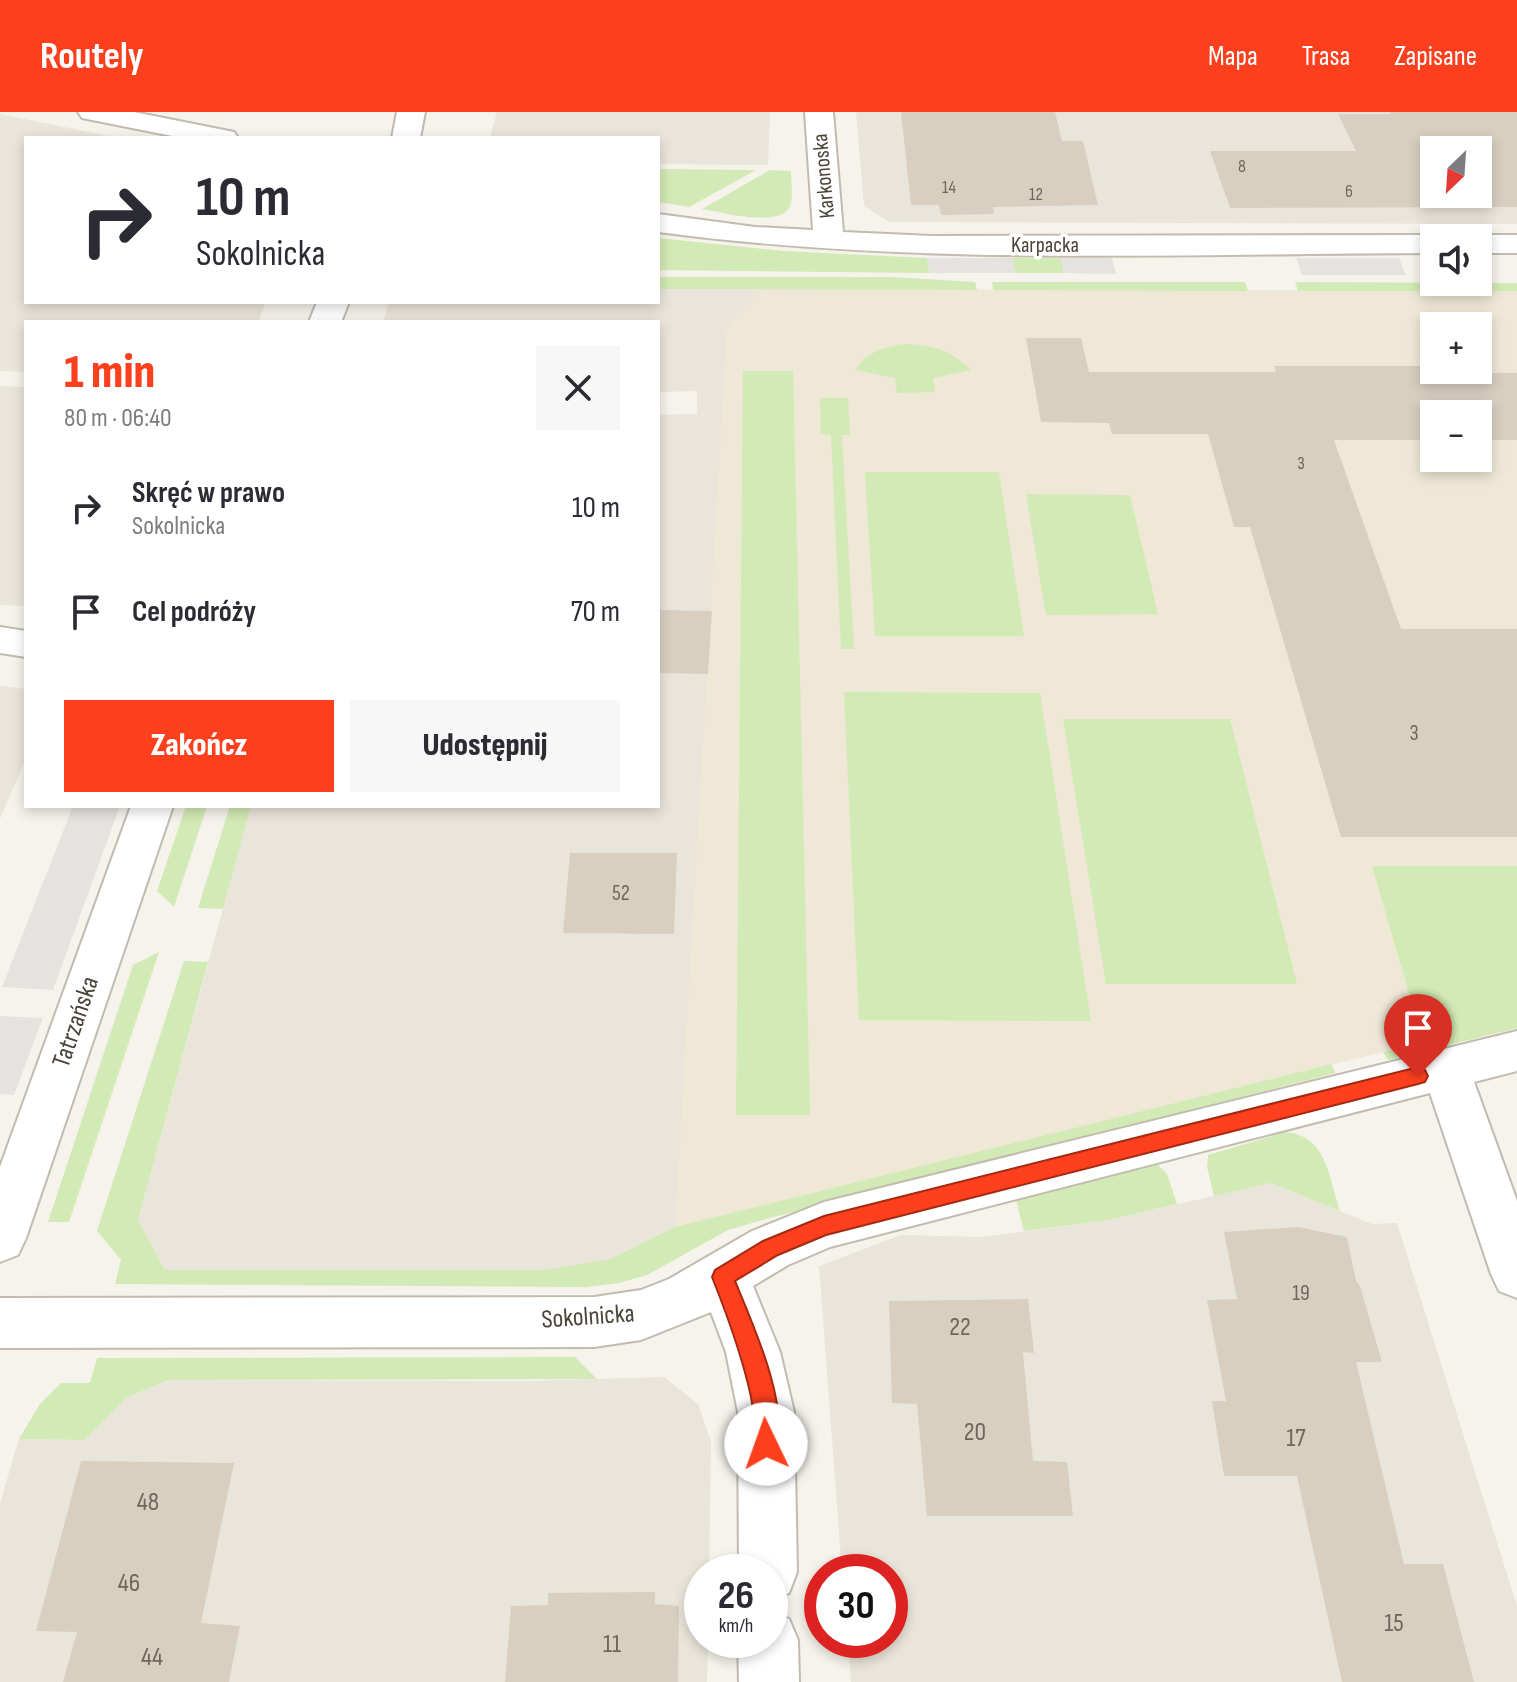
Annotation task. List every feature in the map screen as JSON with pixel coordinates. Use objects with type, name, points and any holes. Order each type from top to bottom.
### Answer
[{"type":"street","points":[[92,112],[214,136]]},
{"type":"street","points":[[406,136],[411,112]]},
{"type":"street","name":"Karkonoska","points":[[819,112],[829,241]]},
{"type":"street","name":"Karpacka","points":[[660,223],[755,236],[932,245],[1420,244]]},
{"type":"street","points":[[1492,244],[1517,244]]},
{"type":"street","points":[[0,640],[24,644]]},
{"type":"street","name":"Tatrzańska","points":[[0,1238],[151,808]]},
{"type":"street","name":"Sokolnicka","points":[[0,1323],[594,1322],[641,1315],[686,1298],[770,1248],[824,1225],[1517,1051]]},
{"type":"street","points":[[1446,1069],[1517,1274]]},
{"type":"street","points":[[723,1277],[753,1352],[766,1412],[768,1554]]},
{"type":"street","points":[[768,1658],[769,1682]]},
{"type":"shaded area","points":[[497,112],[770,112],[768,165],[660,164],[660,136],[491,136]]},
{"type":"shaded area","points":[[856,112],[1517,112],[1517,224],[889,222],[864,206]]},
{"type":"shaded area","points":[[0,114],[108,136],[24,136],[24,304],[265,304],[259,320],[24,320],[24,372],[0,371]]},
{"type":"shaded area","points":[[927,258],[1012,258],[1016,273],[930,273]]},
{"type":"shaded area","points":[[1061,258],[1112,258],[1116,274],[1064,273]]},
{"type":"shaded area","points":[[1296,258],[1399,258],[1406,275],[1302,275]]},
{"type":"shaded area","points":[[660,289],[1420,291],[1420,296],[1492,296],[1492,291],[1517,291],[1517,1018],[675,1227],[610,1259],[545,1270],[165,1270],[138,1220],[250,808],[660,808],[660,415],[697,414],[697,391],[660,392],[660,320],[384,320],[388,304],[660,304]]},
{"type":"shaded area","points":[[762,289],[1420,291],[1420,296],[1492,296],[1492,291],[1517,291],[1517,1019],[675,1227],[727,327]]},
{"type":"shaded area","points":[[0,386],[24,387],[24,606],[0,605]]},
{"type":"shaded area","points":[[0,686],[24,689],[24,763],[0,819]]},
{"type":"shaded area","points":[[72,808],[119,808],[53,990],[2,987]]},
{"type":"shaded area","points":[[0,1016],[43,1018],[14,1095],[0,1094]]},
{"type":"shaded area","points":[[1271,1183],[1372,1224],[1397,1223],[1517,1606],[1517,1682],[851,1682],[849,1658],[908,1658],[908,1554],[841,1554],[819,1266],[901,1235],[982,1237],[1108,1220]]},
{"type":"shaded area","points":[[664,1377],[698,1404],[711,1442],[709,1554],[684,1554],[684,1658],[708,1658],[707,1682],[0,1682],[0,1503],[19,1439],[85,1440],[126,1398],[168,1380],[529,1381]]},
{"type":"green space","points":[[660,169],[756,170],[689,207],[660,202]]},
{"type":"green space","points":[[770,170],[791,171],[792,199],[786,211],[765,218],[702,209]]},
{"type":"green space","points":[[660,238],[783,251],[927,258],[930,273],[660,270]]},
{"type":"green space","points":[[1012,258],[1061,258],[1064,273],[1016,273]]},
{"type":"green space","points":[[660,277],[892,277],[975,282],[977,290],[660,289]]},
{"type":"green space","points":[[992,282],[1245,282],[1248,291],[993,290]]},
{"type":"green space","points":[[1295,282],[1420,283],[1420,291],[1298,291]]},
{"type":"green space","points":[[1492,283],[1517,283],[1517,291],[1492,291]]},
{"type":"green space","points":[[910,344],[944,351],[971,370],[933,378],[935,392],[897,393],[895,378],[855,370],[879,350]]},
{"type":"green space","points":[[743,371],[793,371],[810,1115],[736,1115]]},
{"type":"green space","points":[[820,398],[848,398],[850,435],[842,435],[854,649],[841,649],[831,435],[821,434]]},
{"type":"green space","points":[[865,472],[999,472],[1024,636],[875,636]]},
{"type":"green space","points":[[1026,494],[1130,495],[1158,614],[1046,615]]},
{"type":"green space","points":[[844,692],[1040,693],[1091,1021],[859,1020]]},
{"type":"green space","points":[[1063,719],[1230,719],[1297,984],[1106,984]]},
{"type":"green space","points":[[185,808],[206,808],[174,907],[157,891]]},
{"type":"green space","points":[[229,808],[250,808],[223,909],[198,908]]},
{"type":"green space","points":[[1372,866],[1517,866],[1517,1028],[1388,1060],[1383,1052],[1423,1041]]},
{"type":"green space","points":[[159,952],[69,1222],[48,1222],[133,965]]},
{"type":"green space","points":[[184,961],[208,962],[138,1220],[165,1270],[545,1270],[610,1259],[675,1227],[1332,1064],[1335,1073],[728,1230],[647,1275],[619,1283],[586,1287],[115,1284],[121,1260],[97,1231]]},
{"type":"green space","points":[[1285,1132],[1310,1141],[1318,1150],[1329,1172],[1340,1211],[1271,1183],[1214,1196],[1207,1167],[1208,1155]]},
{"type":"green space","points":[[1156,1163],[1167,1174],[1177,1204],[1108,1220],[1024,1231],[1016,1200]]},
{"type":"green space","points":[[575,1357],[597,1379],[168,1380],[126,1398],[85,1440],[19,1439],[40,1404],[61,1383],[90,1383],[97,1358]]},
{"type":"building","points":[[901,112],[1055,112],[1062,141],[1083,141],[1098,205],[993,207],[994,214],[941,215],[939,205],[911,205]]},
{"type":"building","points":[[1517,112],[1517,207],[1492,207],[1492,136],[1420,136],[1420,207],[1230,208],[1210,151],[1356,151],[1338,114]]},
{"type":"building","points":[[1026,338],[1081,338],[1089,372],[1276,372],[1274,366],[1420,366],[1420,384],[1492,384],[1492,373],[1517,373],[1517,440],[1492,440],[1492,400],[1420,400],[1420,440],[1334,440],[1401,629],[1517,629],[1517,837],[1341,837],[1250,527],[1234,527],[1208,434],[1112,434],[1109,423],[1041,422]]},
{"type":"building","points":[[660,610],[712,611],[708,674],[660,673]]},
{"type":"building","points":[[570,853],[677,853],[674,934],[563,933]]},
{"type":"building","points":[[1298,1227],[1347,1237],[1356,1281],[1382,1362],[1356,1362],[1404,1564],[1443,1564],[1474,1682],[1342,1682],[1297,1476],[1224,1476],[1212,1401],[1226,1401],[1207,1300],[1237,1299],[1224,1232]]},
{"type":"building","points":[[1028,1299],[1034,1353],[1023,1352],[1033,1461],[1067,1462],[1073,1516],[927,1516],[917,1404],[892,1403],[889,1301]]},
{"type":"building","points":[[81,1461],[234,1463],[201,1623],[240,1626],[229,1682],[63,1682],[77,1632],[36,1631]]},
{"type":"building","points":[[655,1592],[655,1604],[679,1606],[678,1682],[505,1682],[511,1606],[548,1605],[548,1593]]},
{"type":"route","points":[[766,1444],[766,1412],[753,1352],[723,1277],[770,1248],[824,1225],[1418,1076]]}]
